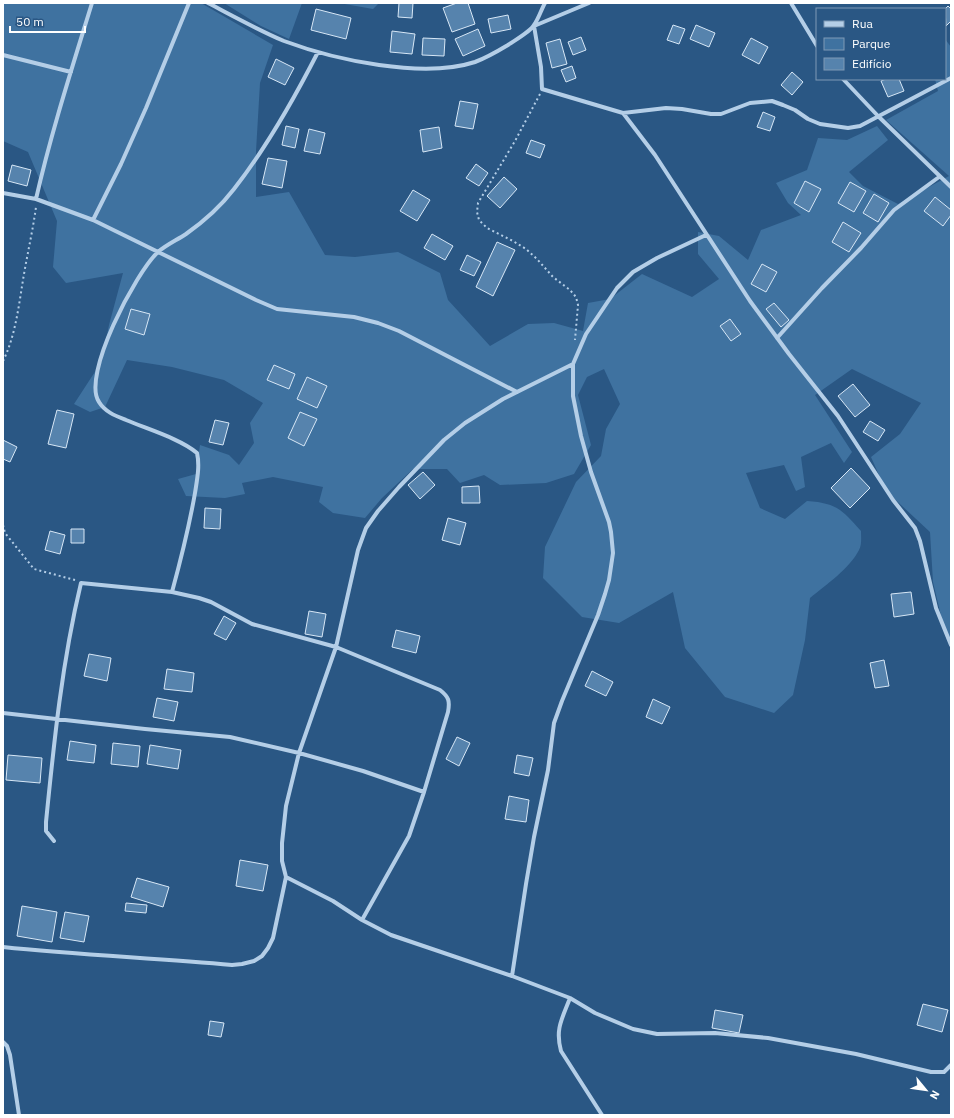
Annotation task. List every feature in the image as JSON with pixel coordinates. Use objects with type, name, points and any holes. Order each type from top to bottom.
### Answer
[{"type":"street","points":[[36,199],[47,152],[92,3]]},
{"type":"street","points":[[93,220],[137,129],[189,3]]},
{"type":"street","points":[[208,3],[285,41],[318,52],[384,66],[416,68],[447,67],[475,62],[504,47],[534,26],[589,3]]},
{"type":"street","points":[[545,3],[534,26],[542,67],[542,89],[623,113],[666,108],[721,114],[750,103],[772,101],[795,110],[808,119],[820,124],[848,128],[860,126],[951,78]]},
{"type":"street","points":[[791,3],[816,44]]},
{"type":"street","points":[[172,592],[189,528],[198,470],[199,460],[197,453],[185,444],[137,425],[104,409],[98,401],[96,390],[101,359],[114,324],[136,281],[158,253],[212,213],[234,189],[291,104],[318,52]]},
{"type":"street","points":[[3,55],[71,72]]},
{"type":"street","points":[[844,80],[878,116],[951,187]]},
{"type":"street","points":[[623,113],[655,155],[750,301],[838,416],[893,500],[914,528],[920,541],[936,608],[951,645]]},
{"type":"street","points":[[777,338],[822,288],[861,248],[894,210],[940,177]]},
{"type":"street","points":[[3,193],[36,199],[93,220],[158,253],[278,309],[354,317],[378,323],[399,331],[517,392]]},
{"type":"street","points":[[512,976],[531,853],[548,770],[554,723],[610,580],[613,553],[609,522],[591,472],[581,436],[573,396],[573,364],[586,334],[616,288],[633,272],[657,258],[706,235]]},
{"type":"street","points":[[3,947],[65,953],[162,958],[232,965],[254,961],[262,956],[273,938],[286,877],[282,861],[283,826],[286,806],[299,753],[336,647],[358,550],[366,528],[378,511],[404,481],[444,440],[464,423],[517,392],[573,364]]},
{"type":"street","points":[[54,841],[46,831],[46,822],[56,719],[72,619],[81,583],[172,592],[199,598],[211,602],[243,620],[260,627],[336,647],[440,690],[447,695],[450,702],[448,712],[414,824],[403,848],[362,920]]},
{"type":"street","points":[[3,713],[230,737],[299,753],[363,771],[424,792]]},
{"type":"street","points":[[286,877],[334,901],[362,920],[391,935],[512,976],[570,998],[595,1013],[633,1029],[647,1033],[715,1033],[768,1038],[856,1054],[931,1072],[944,1072],[951,1066]]},
{"type":"street","points":[[570,998],[559,1027],[558,1039],[561,1051],[602,1115]]},
{"type":"street","points":[[3,1042],[7,1046],[10,1055],[19,1115]]},
{"type":"path","points":[[542,89],[515,140],[478,203],[477,212],[479,220],[487,228],[526,249],[553,277],[570,290],[576,298],[578,305],[575,341]]},
{"type":"path","points":[[3,361],[8,351],[18,310],[34,226],[36,199]]},
{"type":"path","points":[[3,525],[4,533],[34,568],[81,583]]},
{"type":"green space","points":[[3,3],[201,3],[273,45],[260,83],[256,151],[256,197],[289,192],[325,255],[355,257],[398,252],[440,273],[448,300],[490,346],[528,324],[554,323],[583,331],[588,303],[610,299],[642,274],[692,297],[719,279],[698,254],[698,232],[719,236],[748,260],[761,230],[801,215],[788,203],[776,183],[807,170],[818,138],[847,140],[877,126],[888,140],[849,172],[863,186],[898,204],[949,176],[886,120],[938,91],[935,80],[946,80],[946,40],[951,47],[951,642],[942,620],[933,582],[930,532],[886,491],[871,457],[900,434],[921,403],[852,369],[815,395],[852,452],[844,463],[831,443],[801,457],[805,487],[796,491],[784,465],[746,473],[760,508],[785,519],[807,501],[817,502],[838,509],[861,531],[861,546],[855,557],[837,576],[810,598],[805,640],[793,695],[774,713],[725,697],[685,648],[673,592],[619,623],[582,617],[543,578],[545,547],[576,482],[601,456],[606,429],[620,404],[604,369],[587,377],[578,395],[591,445],[574,474],[546,483],[500,485],[484,475],[460,483],[447,469],[413,469],[382,498],[365,518],[333,513],[319,502],[323,487],[273,477],[242,483],[245,494],[225,498],[186,496],[178,479],[196,474],[200,445],[229,455],[239,465],[254,443],[250,423],[263,403],[224,380],[172,367],[127,360],[105,407],[90,412],[74,404],[102,361],[109,325],[123,273],[66,283],[53,267],[57,221],[28,152],[3,141]]},
{"type":"green space","points":[[224,3],[302,3],[289,39],[261,26]]},
{"type":"green space","points":[[339,3],[379,3],[373,9]]},
{"type":"building","points":[[399,3],[413,3],[412,18],[398,17]]},
{"type":"building","points":[[457,3],[468,3],[475,24],[452,32],[443,8]]},
{"type":"building","points":[[948,6],[951,9],[951,21],[946,26],[946,8]]},
{"type":"building","points":[[316,9],[351,18],[346,39],[311,30]]},
{"type":"building","points":[[508,15],[511,29],[491,33],[488,19]]},
{"type":"building","points":[[673,25],[685,29],[679,44],[667,40]]},
{"type":"building","points":[[696,25],[715,33],[709,47],[690,39]]},
{"type":"building","points":[[478,29],[485,46],[463,56],[455,39]]},
{"type":"building","points":[[392,31],[415,34],[412,54],[390,52]]},
{"type":"building","points":[[581,37],[586,50],[573,55],[568,42]]},
{"type":"building","points":[[423,38],[445,39],[444,56],[422,55]]},
{"type":"building","points":[[751,38],[768,47],[759,64],[742,55]]},
{"type":"building","points":[[560,39],[567,64],[552,68],[546,43]]},
{"type":"building","points":[[276,59],[294,68],[285,85],[268,77]]},
{"type":"building","points":[[572,66],[576,78],[566,82],[561,70]]},
{"type":"building","points":[[792,72],[803,82],[792,95],[781,85]]},
{"type":"building","points":[[899,80],[904,91],[888,97],[881,81]]},
{"type":"building","points":[[460,101],[478,104],[473,129],[455,126]]},
{"type":"building","points":[[763,112],[775,117],[770,131],[757,127]]},
{"type":"building","points":[[286,126],[299,129],[295,148],[282,145]]},
{"type":"building","points":[[439,127],[442,148],[423,152],[420,130]]},
{"type":"building","points":[[309,129],[325,133],[320,154],[304,151]]},
{"type":"building","points":[[531,140],[545,145],[540,158],[526,153]]},
{"type":"building","points":[[268,158],[287,161],[282,188],[262,184]]},
{"type":"building","points":[[476,164],[488,173],[479,186],[466,178]]},
{"type":"building","points":[[12,165],[31,170],[27,186],[8,181]]},
{"type":"building","points":[[504,177],[517,189],[500,208],[487,196]]},
{"type":"building","points":[[805,181],[821,189],[809,212],[794,203]]},
{"type":"building","points":[[850,182],[866,191],[854,212],[838,203]]},
{"type":"building","points":[[413,190],[430,200],[417,221],[400,211]]},
{"type":"building","points":[[874,194],[889,203],[878,222],[863,213]]},
{"type":"building","points":[[935,197],[951,210],[951,215],[943,226],[924,211]]},
{"type":"building","points":[[843,222],[861,233],[849,252],[832,242]]},
{"type":"building","points":[[432,234],[453,246],[445,260],[424,248]]},
{"type":"building","points":[[497,242],[515,250],[493,296],[476,287]]},
{"type":"building","points":[[467,255],[481,262],[474,276],[460,270]]},
{"type":"building","points":[[762,264],[777,272],[766,292],[751,284]]},
{"type":"building","points":[[774,303],[789,320],[781,327],[766,309]]},
{"type":"building","points":[[131,309],[150,314],[144,335],[125,329]]},
{"type":"building","points":[[730,319],[741,334],[731,341],[720,326]]},
{"type":"building","points":[[274,365],[295,374],[289,389],[267,380]]},
{"type":"building","points":[[307,377],[327,386],[317,408],[297,399]]},
{"type":"building","points":[[853,384],[870,405],[855,417],[838,396]]},
{"type":"building","points":[[57,410],[74,414],[66,448],[48,444]]},
{"type":"building","points":[[300,412],[317,419],[304,446],[288,438]]},
{"type":"building","points":[[215,420],[229,423],[223,445],[209,442]]},
{"type":"building","points":[[870,421],[885,430],[878,441],[863,432]]},
{"type":"building","points":[[3,440],[17,447],[10,462],[3,459]]},
{"type":"building","points":[[851,468],[870,488],[850,508],[831,488]]},
{"type":"building","points":[[423,472],[435,485],[420,499],[408,485]]},
{"type":"building","points":[[479,486],[480,503],[462,503],[462,487]]},
{"type":"building","points":[[205,508],[221,509],[220,529],[204,528]]},
{"type":"building","points":[[448,518],[466,523],[460,545],[442,540]]},
{"type":"building","points":[[71,529],[84,529],[84,543],[71,543]]},
{"type":"building","points":[[50,531],[65,535],[60,554],[45,550]]},
{"type":"building","points":[[911,592],[914,614],[894,617],[891,594]]},
{"type":"building","points":[[309,611],[326,614],[322,637],[305,634]]},
{"type":"building","points":[[224,616],[236,623],[226,640],[214,634]]},
{"type":"building","points":[[396,630],[420,636],[416,653],[392,647]]},
{"type":"building","points":[[89,654],[111,658],[107,681],[84,676]]},
{"type":"building","points":[[884,660],[889,686],[875,688],[870,663]]},
{"type":"building","points":[[167,669],[194,673],[192,692],[164,689]]},
{"type":"building","points":[[592,671],[613,682],[606,696],[585,686]]},
{"type":"building","points":[[157,698],[178,702],[174,721],[153,717]]},
{"type":"building","points":[[653,699],[670,707],[662,724],[646,717]]},
{"type":"building","points":[[457,737],[470,743],[459,766],[446,759]]},
{"type":"building","points":[[70,741],[96,745],[94,763],[67,760]]},
{"type":"building","points":[[113,743],[140,746],[138,767],[111,764]]},
{"type":"building","points":[[150,745],[181,750],[178,769],[147,764]]},
{"type":"building","points":[[8,755],[42,758],[40,783],[6,780]]},
{"type":"building","points":[[517,755],[533,758],[529,776],[514,773]]},
{"type":"building","points":[[509,796],[529,800],[526,822],[505,819]]},
{"type":"building","points":[[240,860],[268,865],[263,891],[236,886]]},
{"type":"building","points":[[137,878],[169,887],[163,907],[131,897]]},
{"type":"building","points":[[126,903],[147,905],[146,913],[125,911]]},
{"type":"building","points":[[22,906],[57,912],[52,942],[17,936]]},
{"type":"building","points":[[65,912],[89,916],[84,942],[60,938]]},
{"type":"building","points":[[923,1004],[948,1010],[942,1032],[917,1025]]},
{"type":"building","points":[[715,1010],[743,1015],[739,1033],[712,1028]]},
{"type":"building","points":[[210,1021],[224,1023],[221,1037],[208,1035]]}]
